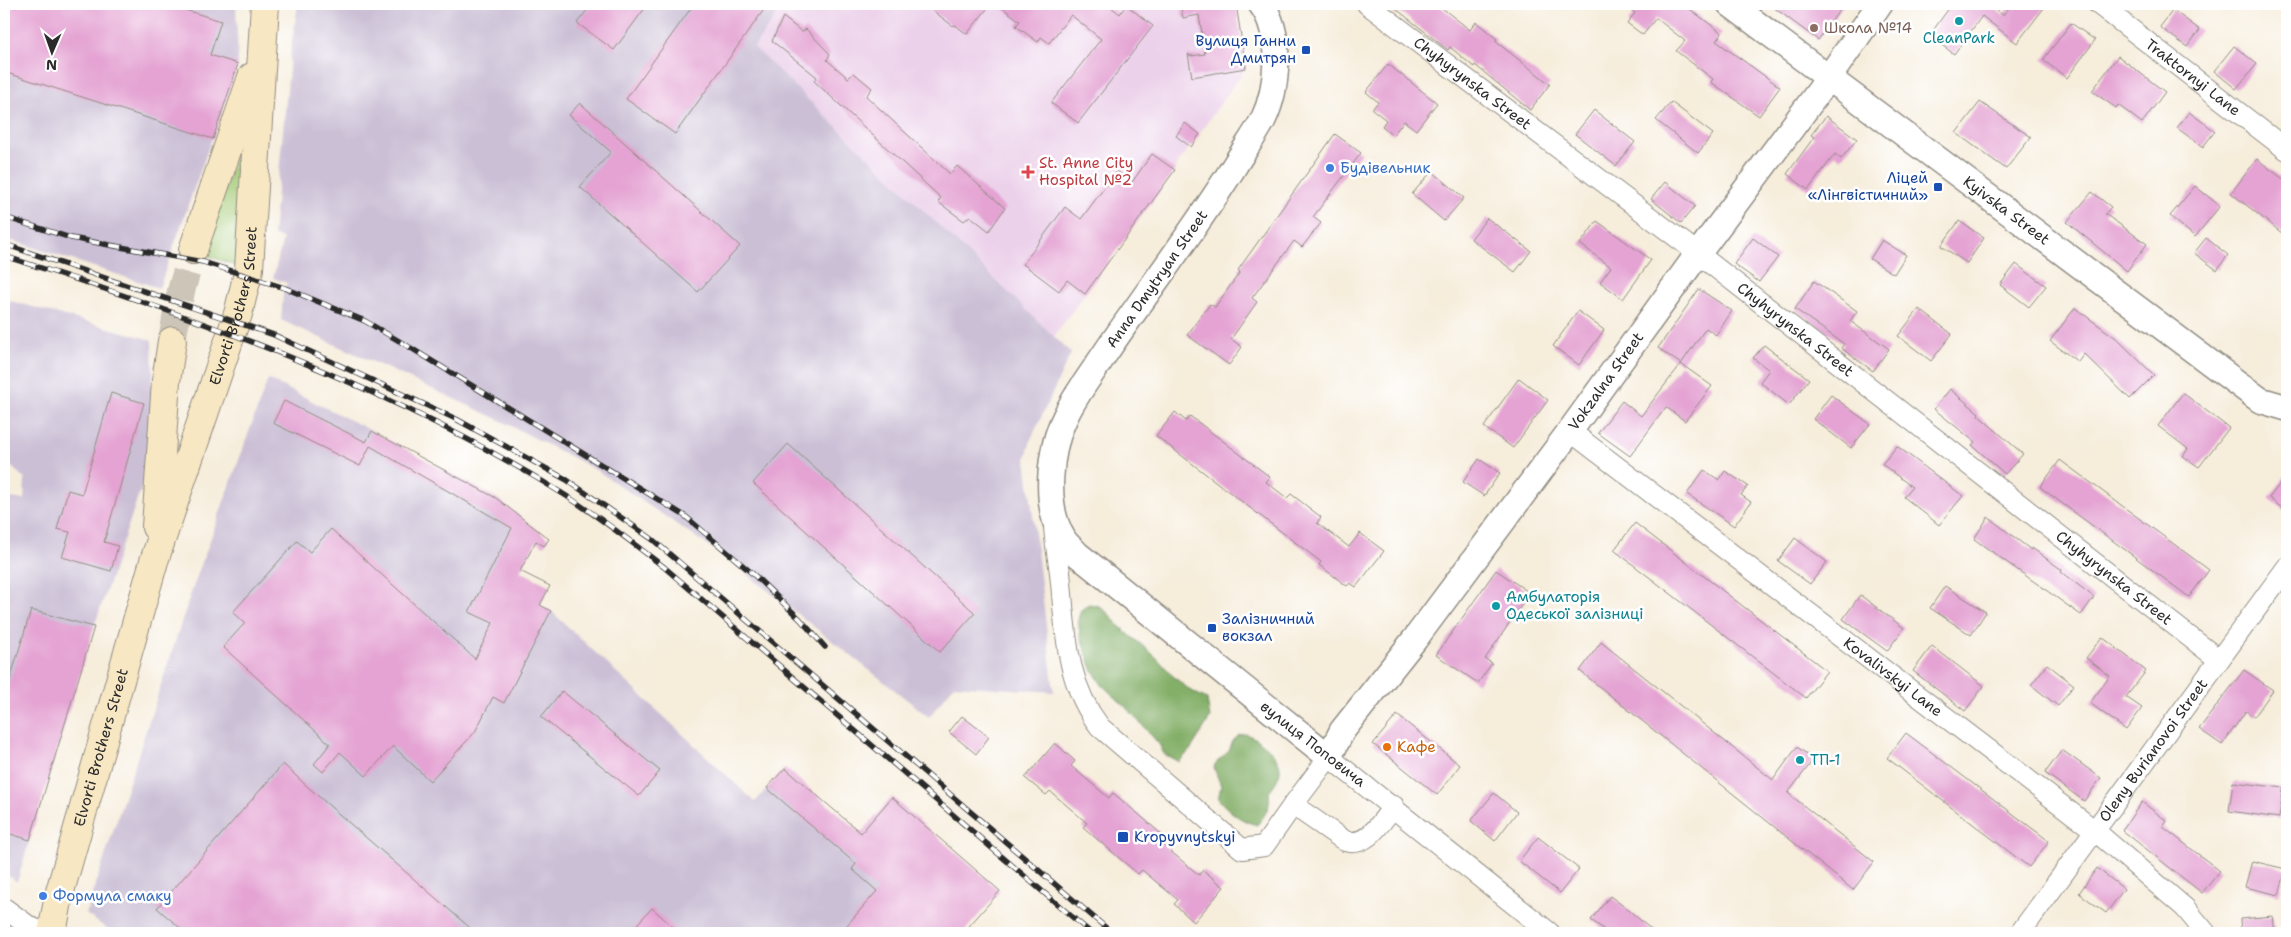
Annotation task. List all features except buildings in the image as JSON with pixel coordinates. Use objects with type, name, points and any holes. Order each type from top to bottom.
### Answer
[{"type":"main road","name":"Elvorti Brothers Street","points":[[52,933],[60,895],[154,560],[238,314],[250,269],[265,4]]},
{"type":"main road","name":"Elvorti Brothers Street","points":[[193,250],[263,42]]},
{"type":"main road","name":"Elvorti Brothers Street","points":[[154,560],[166,381],[172,341]]},
{"type":"street","name":"Anna Dmytryan Street","points":[[1077,554],[1064,540],[1055,513],[1050,480],[1051,463],[1065,416],[1123,326],[1219,190],[1263,119],[1275,82],[1276,52],[1272,30],[1261,4]]},
{"type":"street","name":"Chyhyrynska Street","points":[[1367,4],[1697,254],[2218,659]]},
{"type":"street","name":"Kyivska Street","points":[[1730,4],[2260,400],[2287,408]]},
{"type":"street","name":"Vokzalna Street","points":[[1329,757],[1342,731],[1415,639],[1570,431],[1880,4]]},
{"type":"street","name":"Traktornyi Lane","points":[[2098,4],[2287,150]]},
{"type":"street","name":"Kovalivskyi Lane","points":[[1570,431],[2094,830],[2185,908],[2206,933]]},
{"type":"street","points":[[1055,513],[1054,541],[1060,571],[1068,658],[1076,686],[1084,703],[1100,727],[1242,849],[1264,846],[1329,757]]},
{"type":"street","name":"вулиця Поповича","points":[[1077,554],[1329,757],[1394,806],[1550,933]]},
{"type":"street","name":"Oleny Burianovoi Street","points":[[2020,933],[2218,659],[2287,567]]},
{"type":"street","points":[[1294,805],[1345,840],[1354,843],[1368,836],[1394,806]]},
{"type":"street","points":[[4,908],[44,933]]},
{"type":"shaded area","points":[[4,4],[236,4],[238,64],[159,288],[4,238]]},
{"type":"shaded area","points":[[298,4],[784,4],[754,47],[1071,353],[1031,439],[1026,458],[1054,692],[954,685],[929,717],[725,557],[598,471],[498,419],[281,320],[283,294],[287,283],[273,278],[283,239],[273,235],[291,48]]},
{"type":"shaded area","name":"St. Anne City Hospital №2","points":[[784,4],[1236,4],[1246,68],[1053,338],[754,47]]},
{"type":"shaded area","points":[[4,299],[152,340],[153,384],[146,473],[94,627],[17,882],[4,873],[4,497],[24,500],[25,479],[4,460]]},
{"type":"shaded area","points":[[268,379],[372,431],[496,498],[541,533],[520,571],[550,586],[540,606],[551,611],[755,802],[785,768],[861,833],[857,837],[964,931],[963,933],[113,933],[86,914],[190,596]]},
{"type":"green space","points":[[243,135],[240,267],[203,254]]},
{"type":"green space","points":[[1089,604],[1099,606],[1109,614],[1119,626],[1156,657],[1173,676],[1191,691],[1207,699],[1210,718],[1191,749],[1179,762],[1164,754],[1159,744],[1127,708],[1102,685],[1092,669],[1080,635],[1078,619],[1081,610]]},
{"type":"green space","points":[[1247,734],[1269,749],[1280,765],[1276,782],[1269,792],[1267,810],[1257,825],[1235,815],[1218,799],[1221,786],[1214,768],[1215,764],[1229,751],[1233,741],[1239,735]]},
{"type":"tunnel","points":[[172,341],[181,291],[193,250]]},
{"type":"railway","points":[[4,217],[71,238],[203,262],[285,288],[365,321],[685,516],[753,574],[800,619],[825,647]]},
{"type":"railway","points":[[4,244],[274,335],[456,419],[567,480],[652,539],[1112,933]]},
{"type":"railway","points":[[4,256],[219,329],[359,386],[494,454],[573,500],[664,567],[1091,933]]},
{"type":"place","name":"CleanPark","points":[[1959,21]]},
{"type":"place","name":"Школа №14","points":[[1814,28]]},
{"type":"place","name":"Вулиця Ганни Дмитрян","points":[[1306,50]]},
{"type":"place","name":"Будівельник","points":[[1330,168]]},
{"type":"place","name":"St. Anne City Hospital №2","points":[[1028,172]]},
{"type":"place","name":"Ліцей «Лінгвістичний»","points":[[1938,187]]},
{"type":"place","name":"Амбулаторія Одеської залізниці","points":[[1496,606]]},
{"type":"place","name":"Залізничний вокзал","points":[[1212,628]]},
{"type":"place","name":"Кафе","points":[[1387,747]]},
{"type":"place","name":"ТП-1","points":[[1800,760]]},
{"type":"place","name":"Kropyvnytskyi","points":[[1123,837]]},
{"type":"place","name":"Формула смаку","points":[[43,896]]}]
